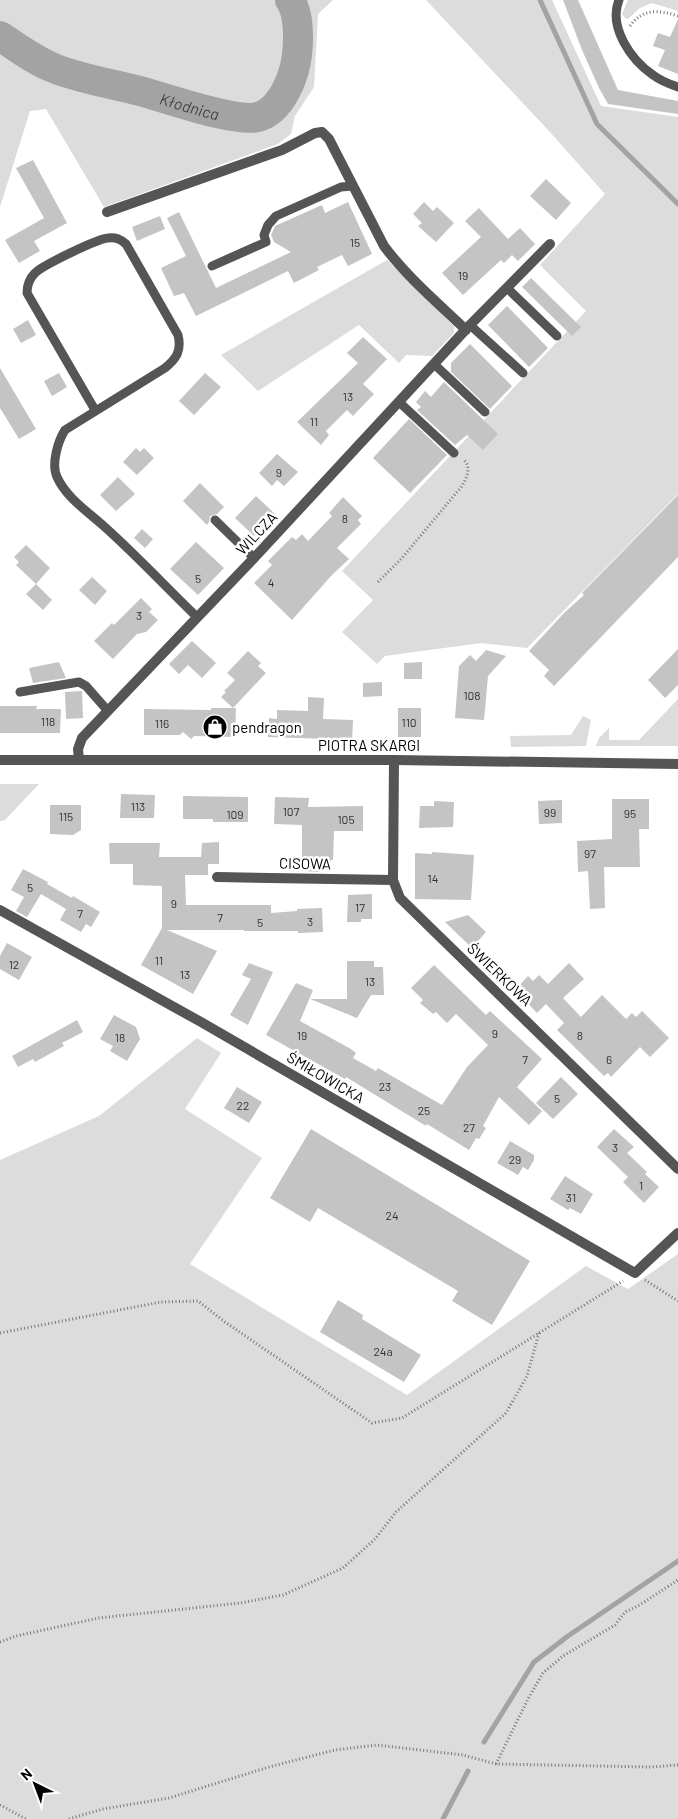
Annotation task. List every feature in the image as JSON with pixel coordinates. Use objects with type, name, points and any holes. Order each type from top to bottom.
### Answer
[{"type":"street","points":[[107,212],[282,150],[322,132],[329,138],[384,246],[394,260],[468,327]]},
{"type":"street","name":"WILCZA","points":[[79,760],[78,749],[82,738],[254,558],[468,327],[550,244]]},
{"type":"street","name":"PIOTRA SKARGI","points":[[0,760],[394,760],[678,764]]},
{"type":"street","name":"ŚWIERKOWA","points":[[394,760],[393,880],[400,898],[678,1169]]},
{"type":"street","name":"CISOWA","points":[[217,877],[393,880]]},
{"type":"street","name":"ŚMIŁOWICKA","points":[[0,910],[201,1022],[634,1273]]},
{"type":"street","points":[[634,1273],[678,1233]]},
{"type":"lane","points":[[619,0],[616,18],[625,44],[647,71],[665,82],[678,87]]},
{"type":"lane","points":[[212,266],[266,242],[264,235],[268,224],[276,216],[341,187],[353,186]]},
{"type":"lane","points":[[95,410],[26,293],[27,284],[37,271],[50,264],[106,238],[118,238],[126,244],[178,335],[180,346],[178,356],[165,368],[65,430],[58,446],[55,464],[56,475],[74,500],[108,529],[198,617]]},
{"type":"lane","points":[[507,288],[557,336]]},
{"type":"lane","points":[[468,327],[523,373]]},
{"type":"lane","points":[[434,364],[485,412]]},
{"type":"lane","points":[[399,402],[454,453]]},
{"type":"lane","points":[[215,520],[254,558]]},
{"type":"lane","points":[[20,692],[79,682],[86,686],[108,711]]},
{"type":"path","points":[[625,44],[631,24],[644,13],[652,11],[678,16]]},
{"type":"path","points":[[378,582],[402,558],[467,478],[468,465],[466,461],[454,453]]},
{"type":"path","points":[[0,1334],[161,1302],[198,1301],[225,1322],[372,1423],[402,1418],[634,1273],[678,1301]]},
{"type":"path","points":[[0,1642],[16,1636],[99,1618],[221,1606],[283,1595],[343,1568],[375,1539],[396,1512],[506,1413],[527,1376],[539,1333]]},
{"type":"path","points":[[496,1764],[543,1673],[563,1656],[615,1625],[625,1612],[638,1606],[678,1580]]},
{"type":"path","points":[[69,1819],[103,1809],[169,1798],[268,1767],[334,1750],[377,1745],[463,1755],[496,1764],[652,1767],[678,1765]]},
{"type":"path","points":[[0,1805],[26,1819]]},
{"type":"shaded area","points":[[0,0],[288,0],[297,22],[294,65],[290,80],[267,112],[246,117],[46,61],[0,32]]},
{"type":"shaded area","points":[[291,0],[333,0],[318,14],[314,87],[295,116],[291,134],[278,144],[104,207],[46,109],[30,111],[0,207],[0,42],[42,74],[51,73],[206,113],[236,119],[259,118],[272,111],[282,99],[295,71],[299,35],[297,17]]},
{"type":"shaded area","points":[[426,0],[552,0],[601,106],[678,117],[678,494],[527,648],[481,643],[385,656],[377,664],[342,632],[373,600],[342,571],[586,311],[540,265],[605,194],[549,131]]},
{"type":"shaded area","points":[[628,0],[678,0],[678,11],[652,3],[640,8],[628,19],[622,14]]},
{"type":"shaded area","points":[[387,260],[454,326],[454,333],[432,356],[406,355],[399,363],[359,325],[258,391],[221,355]]},
{"type":"shaded area","points":[[678,699],[678,746],[596,746],[599,738],[609,728],[609,740],[639,740]]},
{"type":"shaded area","points":[[583,716],[591,720],[586,746],[511,747],[510,736],[571,735]]},
{"type":"shaded area","points":[[0,784],[39,784],[5,820],[0,821]]},
{"type":"shaded area","points":[[197,1038],[221,1053],[185,1109],[262,1158],[190,1264],[407,1395],[586,1266],[628,1289],[678,1254],[678,1819],[0,1819],[0,1160],[99,1116]]},
{"type":"building","points":[[563,0],[578,0],[618,90],[678,101],[678,114],[608,104],[582,50]]},
{"type":"building","points":[[678,19],[678,74],[658,66],[665,50],[653,46],[658,33],[670,37]]},
{"type":"building","points":[[33,160],[67,223],[34,241],[40,251],[19,263],[5,240],[44,218],[16,168]]},
{"type":"building","points":[[546,179],[571,203],[556,220],[530,196]]},
{"type":"building","points":[[348,202],[372,254],[348,266],[342,255],[317,267],[319,270],[294,283],[288,271],[196,316],[184,293],[174,296],[161,268],[186,256],[167,218],[179,212],[216,288],[291,252],[274,242],[271,235],[275,226],[322,205],[325,213]]},
{"type":"building","points":[[424,202],[433,211],[437,207],[454,223],[436,242],[418,226],[422,223],[413,214]]},
{"type":"building","points":[[479,208],[508,239],[520,228],[535,244],[518,261],[512,255],[504,263],[501,260],[463,295],[442,273],[481,237],[465,221]]},
{"type":"building","points":[[160,216],[165,229],[137,241],[132,227]]},
{"type":"building","points":[[531,278],[581,327],[572,336],[522,287]]},
{"type":"building","points":[[507,306],[548,348],[529,367],[488,325]]},
{"type":"building","points":[[28,320],[36,335],[21,343],[13,329]]},
{"type":"building","points":[[363,337],[387,359],[363,384],[374,394],[353,416],[347,410],[326,431],[329,435],[321,445],[297,422],[358,363],[347,353]]},
{"type":"building","points":[[470,344],[512,386],[490,409],[451,372],[451,363]]},
{"type":"building","points":[[0,368],[36,429],[19,439],[0,408]]},
{"type":"building","points":[[59,373],[67,387],[52,396],[44,381]]},
{"type":"building","points":[[205,373],[221,387],[194,415],[179,401]]},
{"type":"building","points":[[444,382],[498,434],[483,450],[467,435],[455,445],[417,410],[421,407],[416,402],[425,391],[431,397]]},
{"type":"building","points":[[409,419],[447,455],[410,493],[373,458]]},
{"type":"building","points":[[136,448],[140,452],[144,448],[154,458],[137,475],[123,462]]},
{"type":"building","points":[[277,454],[298,472],[284,486],[277,480],[272,486],[259,473]]},
{"type":"building","points":[[118,477],[135,494],[116,511],[100,495]]},
{"type":"building","points":[[200,483],[224,507],[217,514],[210,516],[207,525],[183,501]]},
{"type":"building","points":[[678,495],[678,557],[554,686],[544,676],[549,670],[529,651],[564,613],[584,595],[582,593]]},
{"type":"building","points":[[256,496],[275,514],[254,536],[235,518]]},
{"type":"building","points":[[343,497],[362,516],[358,520],[361,524],[337,548],[349,559],[292,620],[254,583],[272,565],[268,561],[292,537],[296,540],[302,534],[308,541],[332,516],[329,513]]},
{"type":"building","points":[[142,529],[153,539],[145,548],[134,538]]},
{"type":"building","points":[[196,542],[224,568],[198,595],[170,569]]},
{"type":"building","points":[[26,545],[50,568],[36,584],[16,565],[19,562],[14,557]]},
{"type":"building","points":[[92,577],[107,591],[95,605],[79,590]]},
{"type":"building","points":[[36,584],[52,600],[43,610],[26,594]]},
{"type":"building","points":[[141,598],[152,609],[149,612],[158,620],[146,632],[137,634],[113,659],[94,641],[112,623],[114,625]]},
{"type":"building","points":[[192,641],[216,663],[202,678],[188,665],[179,674],[169,664]]},
{"type":"building","points":[[678,649],[678,685],[665,698],[648,680]]},
{"type":"building","points":[[486,650],[506,656],[488,676],[484,720],[455,718],[459,666],[470,655],[476,661]]},
{"type":"building","points":[[248,651],[261,663],[258,666],[266,673],[233,708],[221,697],[235,680],[227,673]]},
{"type":"building","points":[[59,662],[66,678],[33,683],[29,668]]},
{"type":"building","points":[[422,662],[422,679],[404,679],[404,663]]},
{"type":"building","points":[[382,682],[382,696],[363,697],[363,683]]},
{"type":"building","points":[[82,691],[83,718],[66,719],[65,692]]},
{"type":"building","points":[[308,697],[324,698],[323,719],[353,720],[352,744],[327,744],[327,739],[268,737],[269,718],[277,719],[277,710],[308,711]]},
{"type":"building","points":[[0,706],[37,706],[36,709],[61,709],[60,733],[0,733]]},
{"type":"building","points":[[211,708],[236,708],[235,737],[194,736],[191,739],[183,732],[180,735],[144,735],[144,709],[211,710]]},
{"type":"building","points":[[398,708],[421,708],[421,737],[398,737]]},
{"type":"building","points":[[121,794],[155,795],[154,818],[120,818]]},
{"type":"building","points":[[183,796],[248,797],[248,822],[213,822],[213,819],[183,819]]},
{"type":"building","points":[[275,797],[309,798],[308,807],[363,806],[363,831],[334,831],[331,868],[320,867],[320,872],[302,871],[302,825],[274,824]]},
{"type":"building","points":[[612,799],[649,799],[649,829],[639,829],[640,867],[604,867],[605,908],[590,909],[588,871],[578,872],[577,841],[612,839]]},
{"type":"building","points":[[562,800],[562,823],[539,824],[538,801]]},
{"type":"building","points":[[434,801],[454,802],[453,827],[419,828],[420,806],[434,806]]},
{"type":"building","points":[[50,805],[81,805],[81,830],[73,835],[50,834]]},
{"type":"building","points":[[219,842],[219,864],[208,864],[208,875],[185,875],[186,905],[271,905],[271,913],[322,908],[323,932],[167,930],[217,951],[193,994],[141,965],[162,928],[162,886],[133,885],[133,864],[110,864],[109,843],[160,843],[159,857],[201,857],[202,843]]},
{"type":"building","points":[[432,852],[474,855],[471,900],[415,899],[415,853],[432,854]]},
{"type":"building","points":[[23,869],[100,912],[91,927],[86,924],[81,932],[60,920],[66,909],[41,894],[27,917],[16,911],[24,897],[11,890]]},
{"type":"building","points":[[372,894],[372,919],[361,919],[361,922],[347,922],[348,895]]},
{"type":"building","points":[[468,915],[486,932],[472,948],[445,922]]},
{"type":"building","points":[[7,943],[32,957],[19,980],[0,969],[0,956]]},
{"type":"building","points":[[347,961],[374,961],[374,967],[383,967],[384,995],[371,995],[357,1018],[310,999],[347,999]]},
{"type":"building","points":[[249,963],[273,972],[248,1025],[230,1015],[251,979],[242,975]]},
{"type":"building","points":[[569,963],[584,979],[563,998],[581,1017],[602,995],[626,1019],[632,1013],[636,1017],[642,1011],[669,1038],[650,1057],[640,1047],[611,1077],[608,1073],[604,1076],[557,1030],[564,1023],[546,1004],[537,1013],[516,989],[528,976],[533,981],[539,975],[548,984]]},
{"type":"building","points":[[434,965],[486,1015],[490,1011],[542,1059],[517,1087],[542,1111],[529,1125],[499,1097],[483,1126],[486,1128],[479,1139],[476,1138],[469,1150],[346,1077],[345,1079],[266,1035],[296,983],[313,990],[300,1021],[351,1049],[356,1053],[353,1058],[376,1071],[378,1068],[442,1105],[467,1067],[488,1045],[456,1014],[447,1023],[436,1012],[433,1014],[420,1003],[423,1000],[411,988]]},
{"type":"building","points":[[114,1015],[136,1027],[140,1039],[127,1061],[110,1051],[113,1046],[100,1039]]},
{"type":"building","points":[[77,1020],[83,1032],[62,1043],[64,1046],[35,1062],[33,1059],[18,1067],[12,1056]]},
{"type":"building","points":[[561,1077],[578,1094],[553,1119],[536,1103]]},
{"type":"building","points":[[237,1087],[262,1102],[249,1123],[224,1108]]},
{"type":"building","points":[[311,1129],[530,1261],[492,1325],[452,1301],[458,1291],[318,1208],[310,1222],[270,1198]]},
{"type":"building","points":[[614,1129],[634,1147],[627,1153],[647,1172],[645,1174],[659,1187],[644,1203],[623,1182],[628,1177],[597,1147]]},
{"type":"building","points":[[510,1141],[534,1155],[534,1160],[528,1170],[523,1167],[518,1175],[497,1163]]},
{"type":"building","points":[[565,1176],[593,1194],[581,1214],[570,1208],[568,1210],[550,1199]]},
{"type":"building","points":[[338,1300],[363,1315],[362,1319],[421,1355],[404,1382],[320,1332]]},
{"type":"waterway","name":"Kłodnica","points":[[0,36],[41,62],[66,73],[140,91],[217,113],[247,118],[258,117],[276,105],[289,84],[294,70],[298,34],[296,15],[290,0]]},
{"type":"waterway","points":[[540,0],[597,124],[678,204]]},
{"type":"waterway","points":[[484,1742],[534,1662],[568,1636],[678,1561]]},
{"type":"waterway","points":[[443,1819],[468,1771]]},
{"type":"place","name":"pendragon","points":[[215,727]]}]
